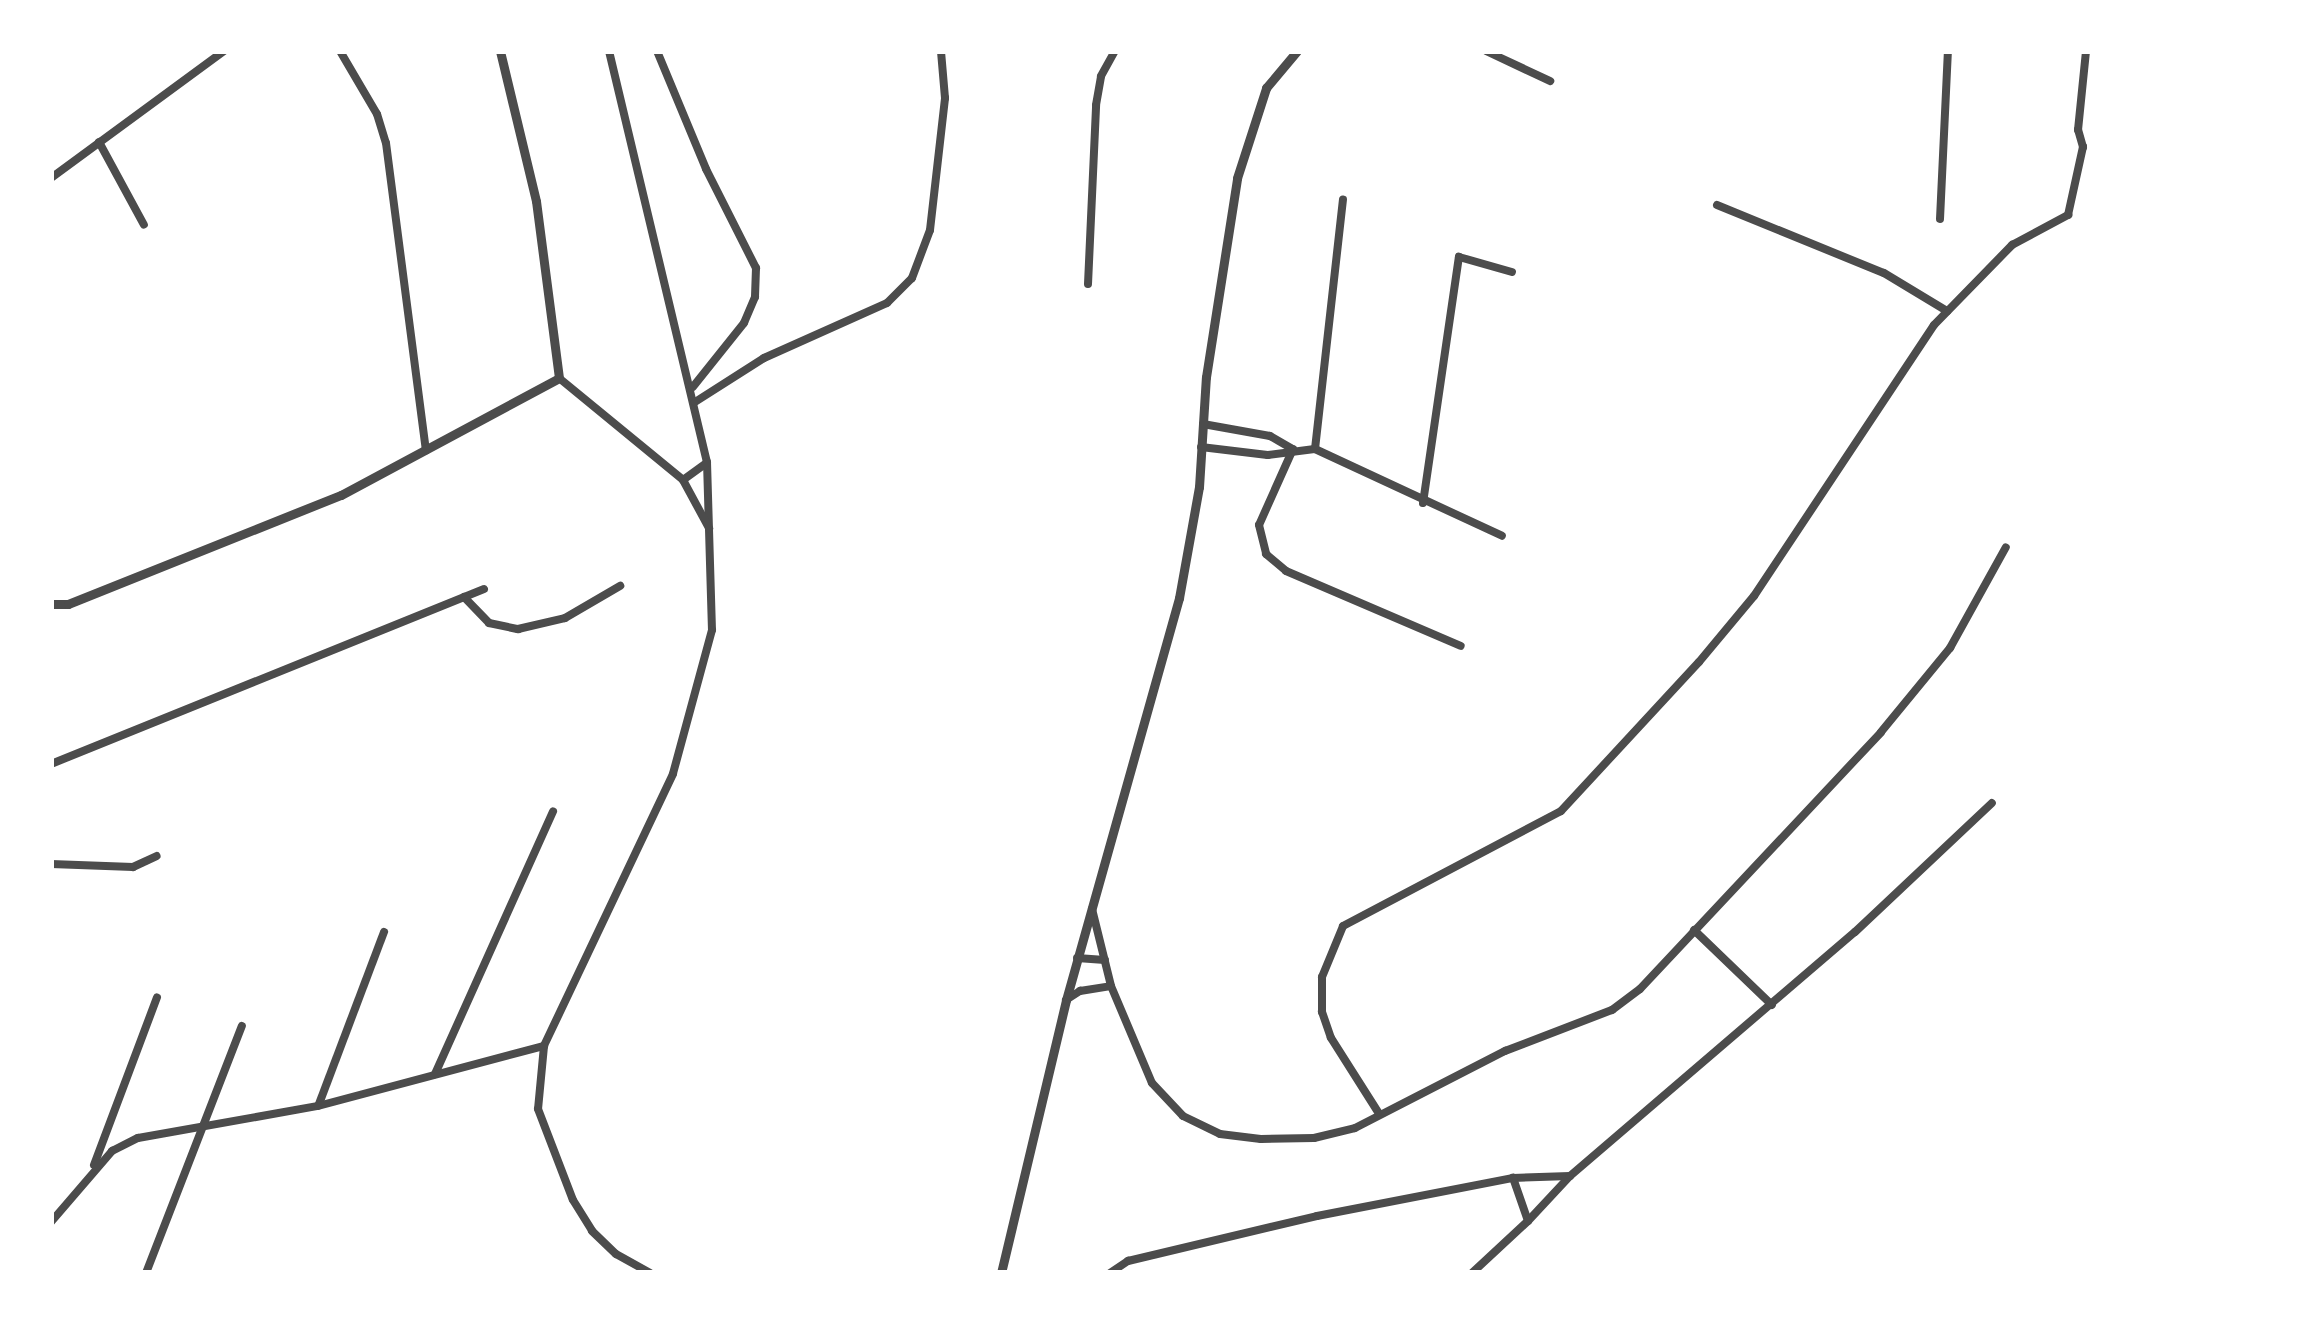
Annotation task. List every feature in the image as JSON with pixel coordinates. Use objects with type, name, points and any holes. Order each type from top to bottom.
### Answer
[{"type":"street","points":[[51,178],[224,51]]},
{"type":"street","points":[[340,51],[377,114],[386,143],[426,450]]},
{"type":"street","points":[[500,51],[536,201],[559,378],[683,480],[709,530]]},
{"type":"street","points":[[609,51],[707,462],[712,630],[673,774],[544,1046],[538,1109],[573,1201],[616,1254],[650,1273]]},
{"type":"street","points":[[657,51],[706,169],[756,268],[755,297],[744,323],[692,387]]},
{"type":"street","points":[[695,402],[764,358],[887,303],[912,278],[930,230],[945,98],[941,51]]},
{"type":"street","points":[[1088,284],[1096,105],[1101,76],[1115,51]]},
{"type":"street","points":[[1001,1273],[1077,958],[1179,598],[1237,178],[1266,88],[1297,51]]},
{"type":"street","points":[[1486,51],[1550,81]]},
{"type":"street","points":[[1940,219],[1948,51]]},
{"type":"street","points":[[1378,1112],[1330,1038],[1322,1012],[1322,977],[1343,926],[1561,811],[1608,765],[1754,596],[1947,310],[2003,256],[2071,209],[2083,147],[2078,130],[2086,51]]},
{"type":"street","points":[[100,142],[144,225]]},
{"type":"street","points":[[1315,449],[1343,200]]},
{"type":"street","points":[[1717,206],[1884,273],[1947,310]]},
{"type":"street","points":[[1423,503],[1459,257],[1513,272]]},
{"type":"street","points":[[51,604],[68,604],[341,495],[559,378]]},
{"type":"street","points":[[1203,424],[1270,436],[1293,449]]},
{"type":"street","points":[[1201,447],[1268,455],[1315,449],[1502,536]]},
{"type":"street","points":[[1293,449],[1259,525],[1266,554],[1286,571],[1461,646]]},
{"type":"street","points":[[683,480],[707,462]]},
{"type":"street","points":[[1091,908],[1112,986],[1152,1083],[1183,1116],[1220,1134],[1314,1138],[1355,1128],[1378,1112],[1505,1051],[1612,1010],[1640,989],[1881,732],[1950,649],[2006,547]]},
{"type":"street","points":[[464,597],[489,623],[518,629],[565,618],[620,586]]},
{"type":"street","points":[[51,764],[484,589]]},
{"type":"street","points":[[1472,1273],[1570,1176],[1855,932],[1992,803]]},
{"type":"street","points":[[435,1075],[470,986],[553,811]]},
{"type":"street","points":[[51,863],[133,868],[157,856]]},
{"type":"street","points":[[1694,930],[1772,1005]]},
{"type":"street","points":[[318,1106],[384,932]]},
{"type":"street","points":[[1077,958],[1105,960]]},
{"type":"street","points":[[1066,1000],[1095,987],[1112,986]]},
{"type":"street","points":[[92,1172],[158,997]]},
{"type":"street","points":[[146,1273],[242,1026]]},
{"type":"street","points":[[51,1222],[92,1172],[137,1138],[318,1106],[544,1046]]},
{"type":"street","points":[[1110,1273],[1128,1262],[1275,1226],[1513,1178],[1570,1176]]},
{"type":"street","points":[[1513,1178],[1528,1221]]}]
